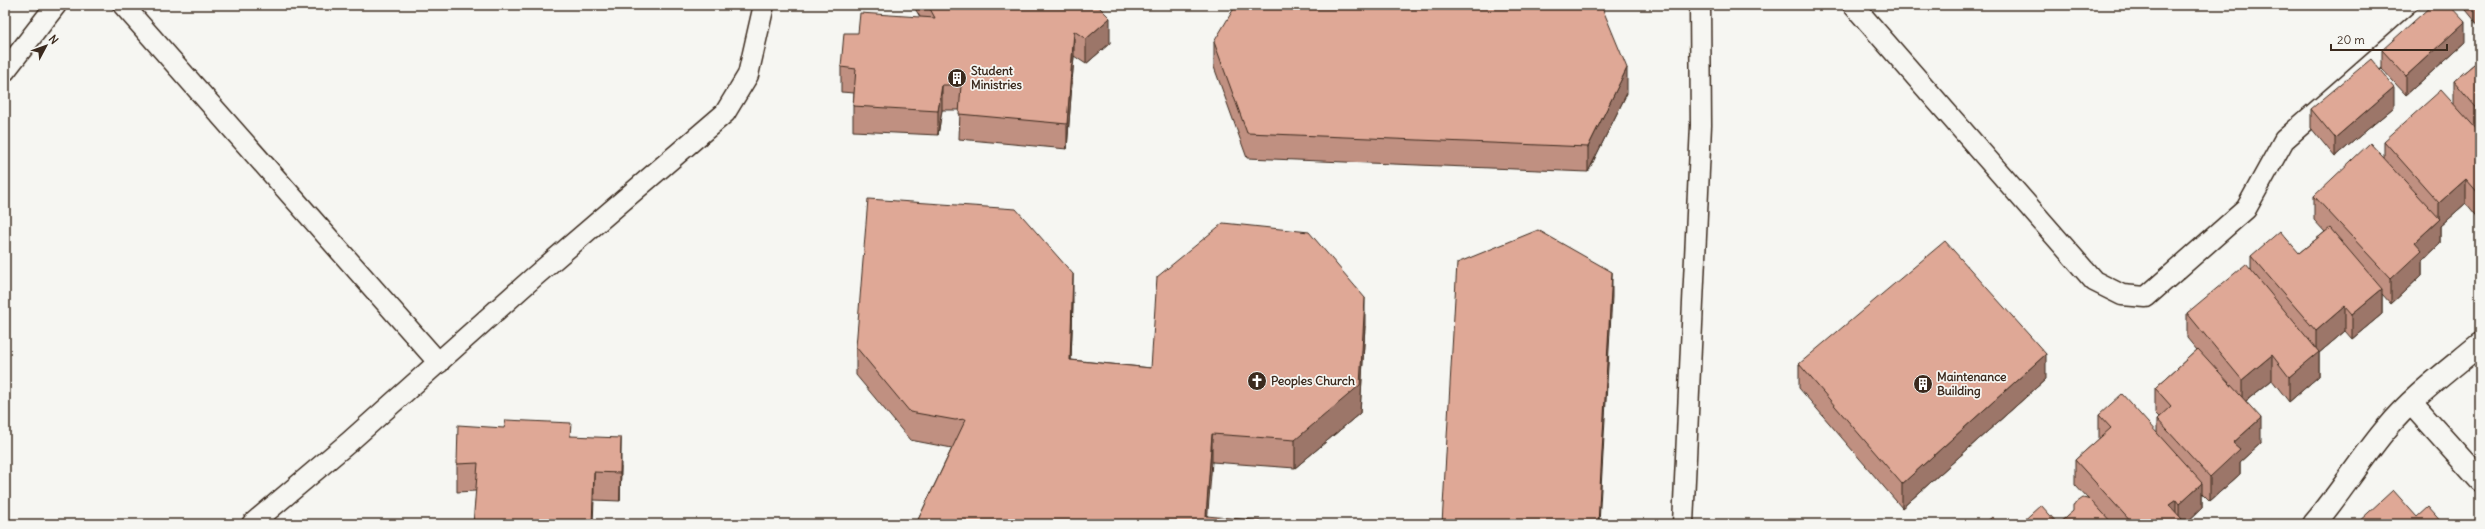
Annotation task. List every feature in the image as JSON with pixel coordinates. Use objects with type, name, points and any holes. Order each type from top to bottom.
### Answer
[{"type":"street","points":[[2314,524],[2339,496],[2386,428],[2411,403],[2480,344]]},
{"type":"street","points":[[2411,403],[2480,480]]},
{"type":"lane","points":[[5,71],[56,5]]},
{"type":"lane","points":[[123,5],[439,363]]},
{"type":"lane","points":[[252,524],[348,443],[534,277],[725,114],[748,75],[764,5]]},
{"type":"lane","points":[[1683,524],[1701,124],[1700,5]]},
{"type":"lane","points":[[1853,5],[2094,281],[2122,296],[2146,297],[2246,209],[2284,140],[2438,5]]},
{"type":"building","name":"Student Ministries","points":[[928,5],[1097,5],[1110,18],[1086,39],[1074,31],[1067,124],[959,114],[961,85],[942,85],[938,111],[853,106],[856,69],[841,67],[844,33],[858,33],[860,13],[935,18]]},
{"type":"building","points":[[1236,5],[1601,5],[1627,68],[1588,147],[1247,133],[1214,42]]},
{"type":"building","points":[[2432,5],[2449,5],[2465,22],[2406,76],[2382,50]]},
{"type":"building","points":[[2371,59],[2394,87],[2335,138],[2311,109]]},
{"type":"building","points":[[2480,59],[2480,112],[2454,81]]},
{"type":"building","points":[[2441,90],[2480,133],[2480,195],[2466,179],[2439,203],[2384,141]]},
{"type":"building","points":[[2370,143],[2440,219],[2415,242],[2422,250],[2391,279],[2314,196]]},
{"type":"building","name":"Peoples Church","points":[[868,199],[1016,209],[1073,274],[1070,360],[1151,368],[1157,277],[1223,223],[1309,232],[1365,298],[1360,385],[1295,440],[1212,434],[1206,516],[1290,524],[916,524],[966,419],[955,420],[910,412],[856,347]]},
{"type":"building","points":[[2330,228],[2382,289],[2352,314],[2345,306],[2316,331],[2251,256],[2280,231],[2299,253]]},
{"type":"building","points":[[1538,230],[1612,272],[1598,524],[1442,524],[1457,263]]},
{"type":"building","name":"Maintenance Building","points":[[1945,241],[2046,354],[1902,484],[1799,364]]},
{"type":"building","points":[[2246,264],[2319,352],[2289,377],[2272,355],[2242,380],[2187,313]]},
{"type":"building","points":[[2198,349],[2261,418],[2233,443],[2240,449],[2210,477],[2157,419],[2171,406],[2155,388]]},
{"type":"building","points":[[2122,394],[2202,483],[2179,504],[2176,500],[2169,505],[2182,519],[2176,524],[2133,524],[2075,460],[2111,428],[2099,415]]},
{"type":"building","points":[[506,420],[571,423],[570,436],[621,438],[620,473],[594,472],[592,524],[473,524],[478,463],[457,464],[458,425],[504,428]]},
{"type":"building","points":[[2393,490],[2417,517],[2428,507],[2443,524],[2356,524]]},
{"type":"building","points":[[2083,498],[2091,500],[2113,524],[2058,524],[2073,511],[2073,505]]},
{"type":"building","points":[[2041,505],[2058,524],[2020,524]]},
{"type":"building","points":[[1992,517],[1998,524],[1984,524]]},
{"type":"building","points":[[1961,520],[1965,524],[1957,524]]},
{"type":"place","name":"Student Ministries","points":[[957,78]]},
{"type":"place","name":"Peoples Church","points":[[1257,381]]},
{"type":"place","name":"Maintenance Building","points":[[1923,384]]}]
